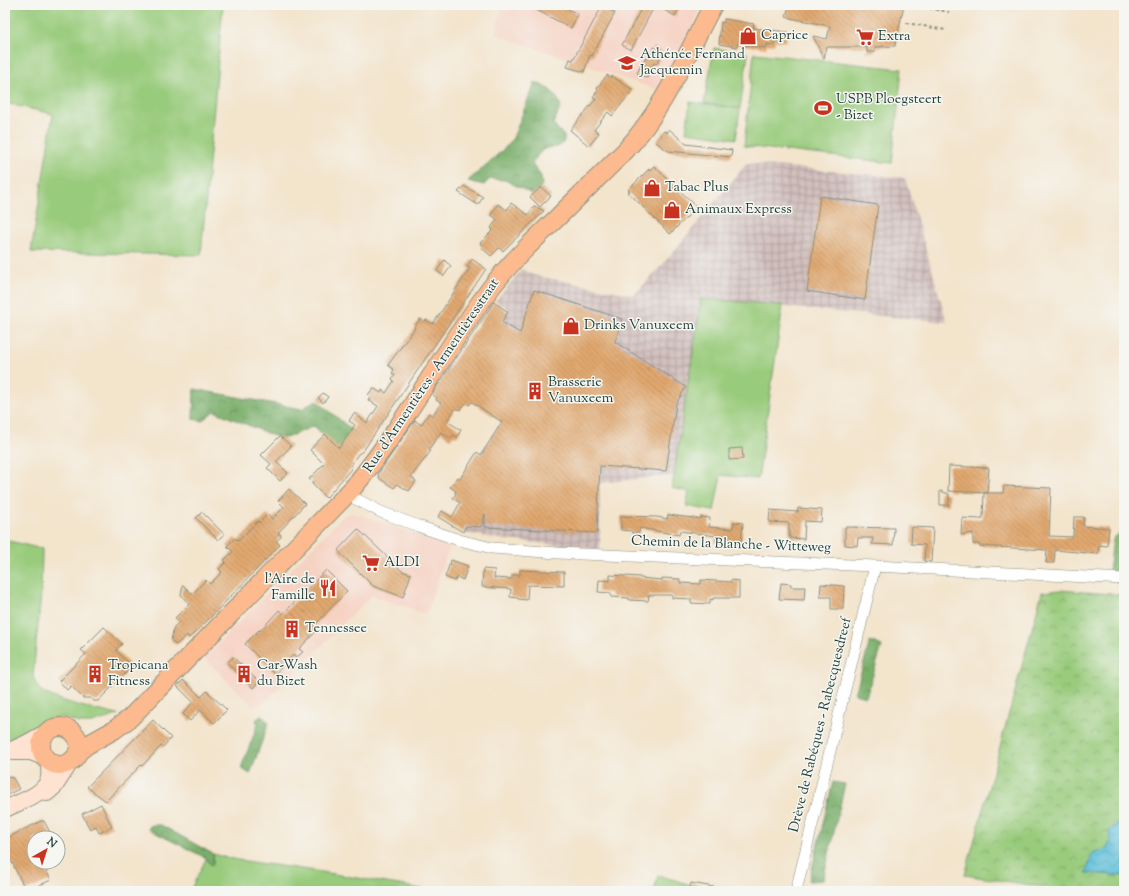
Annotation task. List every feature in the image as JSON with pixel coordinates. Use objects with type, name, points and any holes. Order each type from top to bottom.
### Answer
[{"type":"main road","name":"Rue d'Armentières - Armentièresstraat","points":[[74,757],[88,745],[121,725],[137,710],[348,495],[365,474],[481,301],[502,274],[529,245],[626,151],[639,136],[665,96],[713,5]]},
{"type":"main road","name":"Rue d'Armentières - Armentièresstraat","points":[[69,730],[88,733],[121,725]]},
{"type":"main road","points":[[58,727],[69,730],[74,733],[78,741],[74,757],[65,764],[57,765],[46,759],[41,751],[42,738],[47,732],[58,727]]},
{"type":"street","name":"Chemin de la Blanche - Witteweg","points":[[348,495],[381,512],[459,540],[492,548],[557,553],[875,566],[1124,579]]},
{"type":"street","name":"Drève de Rabéques - Rabecquesdreef","points":[[796,891],[875,566]]},
{"type":"street","points":[[5,809],[34,795],[47,783],[49,775],[46,759],[31,752],[5,753],[47,732]]},
{"type":"street","points":[[34,795],[45,794],[52,790],[74,757]]},
{"type":"path","points":[[912,5],[949,12]]},
{"type":"path","points":[[906,23],[946,30]]},
{"type":"shaded area","name":"Athénée Fernand Jacquemin","points":[[502,5],[703,5],[661,91],[495,34]]},
{"type":"shaded area","points":[[747,163],[905,178],[947,322],[701,299],[675,475],[600,483],[600,549],[506,540],[464,533],[477,508],[454,493],[501,422],[445,373],[485,315],[501,325],[509,309],[495,301],[522,269],[533,275],[634,295],[663,264]]},
{"type":"shaded area","points":[[354,513],[450,546],[426,614],[372,595],[264,703],[253,706],[204,658],[345,514]]},
{"type":"green space","points":[[5,5],[223,5],[201,255],[31,252],[53,114],[5,103]]},
{"type":"green space","points":[[714,48],[748,54],[740,108],[704,103]]},
{"type":"green space","name":"USPB Ploegsteert - Bizet","points":[[754,53],[902,69],[892,163],[744,146]]},
{"type":"green space","points":[[535,82],[551,91],[559,101],[561,106],[553,124],[564,136],[564,142],[558,147],[548,148],[542,151],[532,164],[541,176],[542,185],[532,194],[505,180],[490,179],[484,185],[468,181],[505,148],[513,138]]},
{"type":"green space","points":[[690,102],[740,109],[736,139],[686,132]]},
{"type":"green space","points":[[701,299],[783,305],[758,479],[721,475],[714,511],[686,506],[689,492],[672,488]]},
{"type":"green space","points":[[194,389],[302,409],[316,400],[351,429],[342,454],[314,426],[286,438],[274,436],[214,411],[202,421],[193,419]]},
{"type":"green space","points":[[1124,529],[1124,574],[1109,572],[1113,539]]},
{"type":"green space","points":[[5,540],[42,549],[41,593],[33,676],[38,688],[52,697],[63,701],[118,715],[92,723],[79,723],[62,717],[47,720],[40,726],[5,743]]},
{"type":"green space","points":[[1060,590],[1124,595],[1124,891],[1068,891],[965,875],[1042,592]]},
{"type":"green space","points":[[870,641],[882,646],[866,697],[855,694]]},
{"type":"green space","points":[[261,716],[269,722],[250,774],[241,768],[258,724],[256,720]]},
{"type":"green space","points":[[833,782],[845,784],[823,880],[809,881]]},
{"type":"green space","points":[[151,825],[161,825],[213,854],[213,865],[210,864],[206,858],[148,829]]},
{"type":"green space","points":[[213,854],[238,860],[316,871],[434,891],[190,891],[206,859],[210,864],[214,860]]},
{"type":"green space","points":[[658,875],[691,885],[690,891],[654,891]]},
{"type":"green space","points":[[905,888],[932,891],[833,891],[834,889]]},
{"type":"water","points":[[1124,789],[1124,876],[1086,873],[1092,854],[1107,849],[1110,841],[1109,831],[1123,819],[1123,806],[1117,797],[1121,790]]},
{"type":"building","points":[[527,5],[560,5],[578,14],[571,28]]},
{"type":"building","points":[[643,5],[655,5],[631,50],[622,45]]},
{"type":"building","points":[[655,5],[681,5],[675,16]]},
{"type":"building","name":"Extra","points":[[789,5],[904,5],[895,46],[875,47],[875,52],[867,52],[867,47],[826,47],[824,59],[813,36],[827,39],[830,26],[786,17]]},
{"type":"building","points":[[602,6],[615,13],[592,56],[590,55],[584,72],[567,67],[570,59],[573,60]]},
{"type":"building","name":"Caprice","points":[[724,19],[754,24],[753,28],[788,32],[786,42],[775,40],[774,45],[767,44],[766,48],[737,44],[737,47],[719,44],[721,22],[724,23]]},
{"type":"building","points":[[654,47],[663,52],[657,64],[654,63],[647,78],[637,73],[645,58],[648,59]]},
{"type":"building","points":[[607,75],[611,78],[612,76],[633,90],[612,116],[608,112],[594,130],[599,133],[589,146],[570,130],[596,99],[593,97],[598,90],[597,88]]},
{"type":"building","points":[[669,129],[686,144],[732,150],[731,157],[668,151],[656,142],[664,131],[667,133]]},
{"type":"building","points":[[654,166],[697,207],[670,234],[628,192],[630,191],[628,190],[649,169],[649,171]]},
{"type":"building","points":[[464,186],[483,197],[478,205],[458,192]]},
{"type":"building","points":[[541,187],[551,196],[540,207],[530,197]]},
{"type":"building","points":[[820,196],[878,205],[865,300],[807,291]]},
{"type":"building","points":[[511,203],[528,215],[534,206],[544,211],[503,251],[499,248],[491,256],[481,247],[482,246],[480,243],[493,230],[491,228],[497,219],[491,215],[498,204],[507,210]]},
{"type":"building","points":[[472,259],[486,269],[363,451],[358,454],[352,463],[351,469],[326,498],[309,479],[324,464],[310,450],[325,434],[339,448],[355,425],[349,421],[354,413],[367,423],[378,406],[368,400],[370,397],[368,395],[373,388],[381,393],[382,390],[386,393],[394,381],[392,379],[395,375],[392,373],[394,370],[388,365],[420,319],[424,322],[426,320],[433,324],[470,268],[467,267]]},
{"type":"building","points":[[444,260],[451,266],[444,276],[437,271]]},
{"type":"building","points":[[534,290],[622,319],[615,342],[686,387],[676,404],[666,471],[600,466],[597,533],[485,527],[485,514],[481,527],[466,526],[463,532],[438,517],[442,511],[452,517],[460,503],[453,498],[456,491],[450,487],[458,477],[460,479],[477,452],[481,455],[502,422],[472,402],[469,405],[466,403],[460,410],[456,408],[447,421],[461,430],[457,437],[453,435],[451,439],[441,432],[429,449],[430,452],[411,477],[416,481],[409,491],[397,484],[394,488],[379,478],[378,474],[415,420],[421,425],[429,413],[432,416],[441,403],[436,400],[437,398],[432,394],[494,302],[508,312],[502,322],[520,333]]},
{"type":"building","points":[[323,393],[328,397],[323,403],[318,398]]},
{"type":"building","points":[[280,436],[291,446],[276,462],[288,473],[280,481],[267,468],[271,464],[261,455]]},
{"type":"building","points":[[742,448],[743,459],[729,460],[729,449]]},
{"type":"building","points":[[949,466],[989,468],[987,493],[948,491]]},
{"type":"building","points":[[1004,486],[1051,488],[1049,536],[1073,537],[1074,517],[1084,517],[1083,526],[1109,528],[1107,546],[1099,545],[1098,554],[1055,550],[1054,563],[1046,563],[1047,550],[979,546],[979,544],[973,544],[973,533],[961,535],[962,518],[983,518],[984,493],[1003,493]]},
{"type":"building","points":[[289,489],[305,504],[278,533],[281,537],[276,541],[280,545],[207,621],[189,638],[187,635],[176,645],[171,640],[174,627],[179,622],[175,618],[189,604],[181,595],[183,585],[192,594],[206,580],[210,584],[222,572],[219,569],[226,562],[224,560],[233,552],[227,546],[235,538],[238,541],[258,521],[259,523],[268,514],[272,519],[284,507],[278,501]]},
{"type":"building","points":[[940,491],[949,494],[949,505],[940,505]]},
{"type":"building","points":[[798,508],[822,510],[821,522],[805,521],[804,539],[790,538],[789,523],[769,522],[770,510],[798,512]]},
{"type":"building","points":[[202,512],[224,534],[218,540],[196,518]]},
{"type":"building","points":[[668,515],[701,519],[701,517],[710,518],[709,527],[733,529],[734,522],[743,523],[741,544],[716,542],[716,536],[680,531],[679,535],[640,528],[639,533],[621,530],[621,516],[657,517],[667,519]]},
{"type":"building","points":[[845,527],[894,528],[893,545],[872,544],[873,538],[858,538],[857,546],[845,545]]},
{"type":"building","points":[[912,527],[933,528],[931,562],[924,561],[925,545],[911,544]]},
{"type":"building","name":"ALDI","points":[[358,529],[402,571],[411,574],[403,597],[373,586],[338,550]]},
{"type":"building","points":[[451,560],[468,566],[463,580],[457,577],[455,581],[445,577]]},
{"type":"building","points":[[483,569],[495,570],[494,578],[512,579],[512,575],[520,575],[520,570],[564,572],[564,586],[528,585],[527,600],[518,599],[510,597],[511,589],[482,587]]},
{"type":"building","name":"Tennessee","points":[[326,570],[347,591],[315,625],[319,628],[299,649],[303,652],[296,658],[293,655],[275,674],[245,644],[259,630],[260,631],[279,610],[283,614]]},
{"type":"building","points":[[610,575],[662,580],[662,578],[680,579],[680,583],[701,584],[701,580],[731,582],[731,580],[739,581],[739,598],[713,598],[713,600],[710,599],[710,604],[691,603],[691,599],[672,598],[672,595],[649,595],[648,601],[611,597],[611,593],[598,592],[599,580],[610,581]]},
{"type":"building","points":[[781,583],[791,584],[791,587],[805,587],[804,600],[779,599]]},
{"type":"building","points":[[821,584],[844,586],[843,609],[831,609],[831,597],[820,597]]},
{"type":"building","name":"Tropicana Fitness","points":[[104,627],[122,644],[116,650],[132,667],[98,701],[94,701],[90,698],[83,698],[71,686],[67,690],[59,681],[86,654],[81,650]]},
{"type":"building","name":"Car-Wash du Bizet","points":[[233,657],[259,682],[253,688],[227,663]]},
{"type":"building","points":[[183,680],[201,697],[207,691],[227,710],[214,723],[200,710],[190,721],[183,714],[193,702],[177,686]]},
{"type":"building","points":[[153,720],[171,738],[163,747],[161,746],[106,801],[87,787]]},
{"type":"building","points":[[5,776],[13,778],[19,789],[5,796]]},
{"type":"building","points":[[101,804],[112,827],[99,833],[96,826],[90,829],[82,814]]},
{"type":"building","points":[[41,821],[44,821],[49,830],[26,830],[26,870],[46,870],[51,880],[26,891],[5,848],[5,839]]},
{"type":"building","points":[[691,883],[714,887],[713,891],[689,891]]},
{"type":"place","name":"Caprice","points":[[748,36]]},
{"type":"place","name":"Extra","points":[[865,37]]},
{"type":"place","name":"Athénée Fernand Jacquemin","points":[[627,63]]},
{"type":"place","name":"USPB Ploegsteert - Bizet","points":[[823,108]]},
{"type":"place","name":"Tabac Plus","points":[[652,188]]},
{"type":"place","name":"Animaux Express","points":[[672,210]]},
{"type":"place","name":"Drinks Vanuxeem","points":[[571,326]]},
{"type":"place","name":"Brasserie Vanuxeem","points":[[535,391]]},
{"type":"place","name":"ALDI","points":[[371,563]]},
{"type":"place","name":"l'Aire de Famille","points":[[328,588]]},
{"type":"place","name":"Tennessee","points":[[292,629]]},
{"type":"place","name":"Tropicana Fitness","points":[[95,674]]},
{"type":"place","name":"Car-Wash du Bizet","points":[[244,674]]}]
